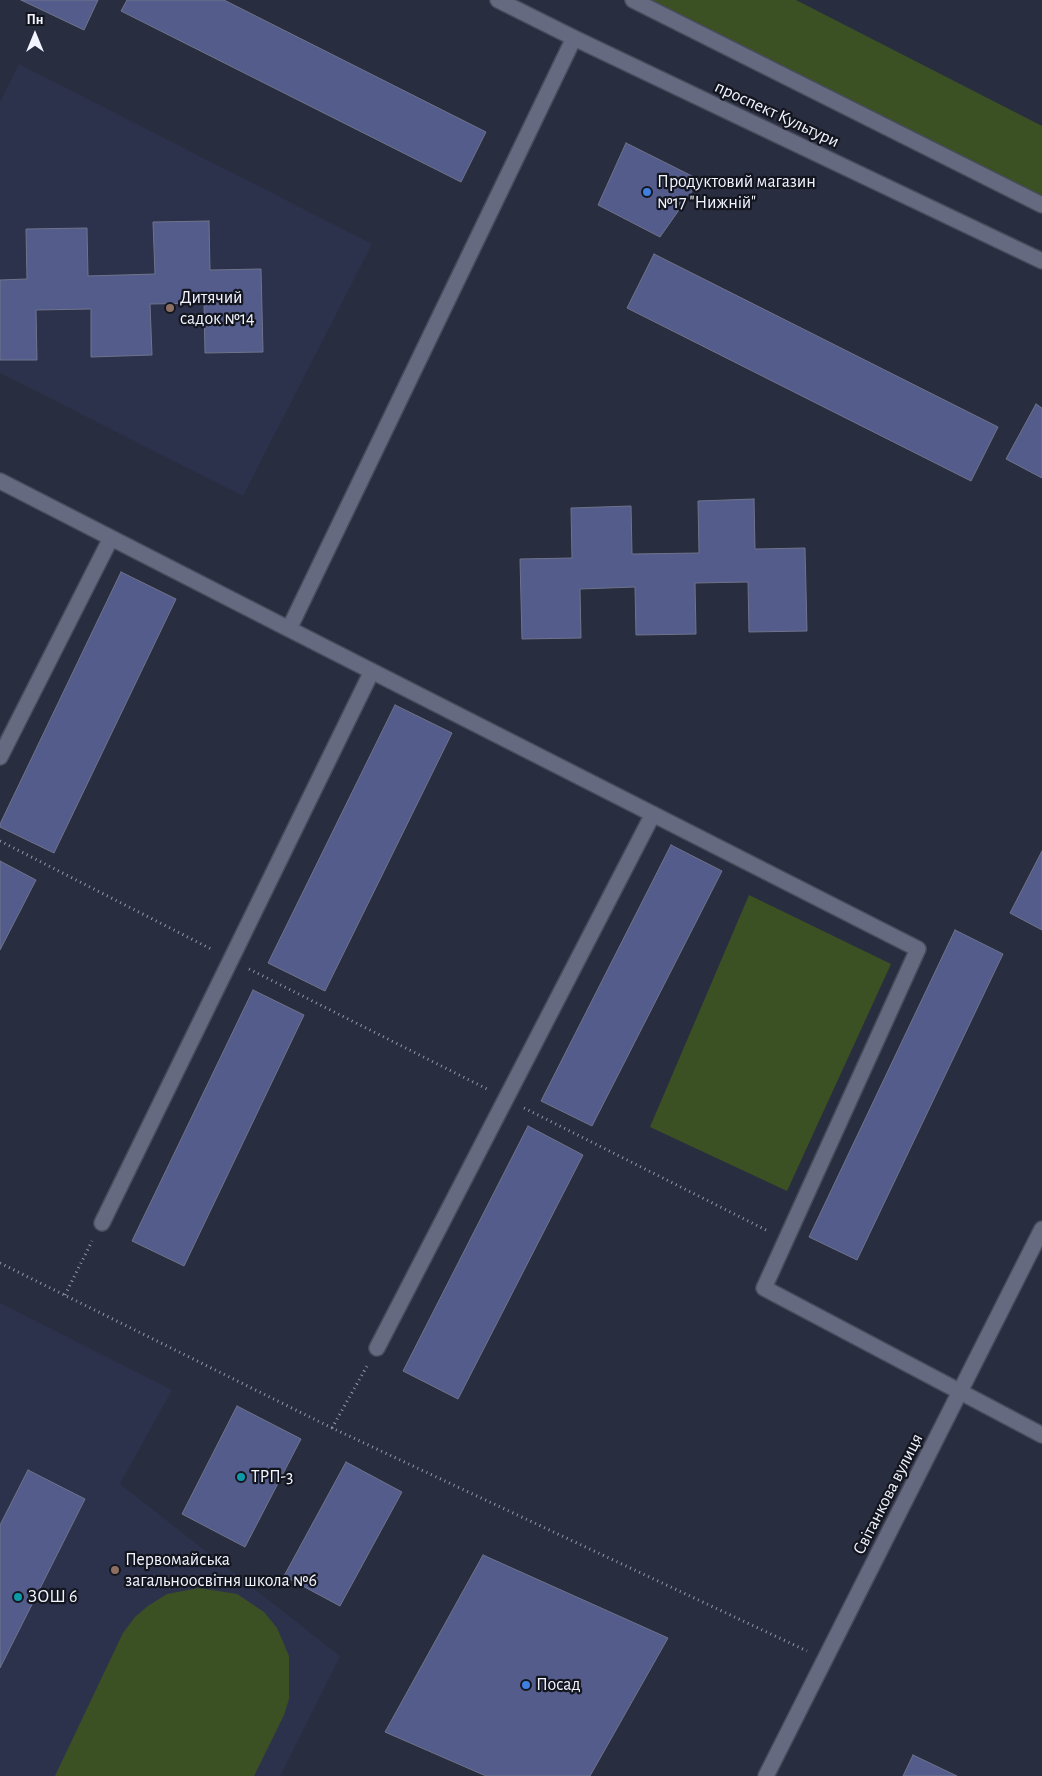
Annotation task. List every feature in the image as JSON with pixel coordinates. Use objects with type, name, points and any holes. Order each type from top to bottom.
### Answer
[{"type":"street","name":"проспект Культури","points":[[498,0],[1042,261]]},
{"type":"street","name":"проспект Культури","points":[[633,0],[1042,205]]},
{"type":"street","points":[[289,629],[574,38]]},
{"type":"street","points":[[0,481],[918,949],[764,1288],[1042,1435]]},
{"type":"street","points":[[0,757],[111,538]]},
{"type":"street","points":[[102,1223],[372,671]]},
{"type":"street","points":[[377,1348],[653,814]]},
{"type":"street","name":"Світанкова вулиця","points":[[766,1776],[1042,1229]]},
{"type":"path","points":[[0,840],[231,960],[786,1240]]},
{"type":"path","points":[[65,1295],[102,1223]]},
{"type":"path","points":[[0,1263],[332,1428],[826,1659]]},
{"type":"path","points":[[332,1428],[377,1348]]},
{"type":"shaded area","name":"Дитячий садок №14","points":[[19,64],[372,244],[243,496],[0,373],[0,102]]},
{"type":"shaded area","name":"Первомайська загальноосвітня школа №6","points":[[0,1303],[172,1390],[120,1484],[340,1656],[280,1776],[0,1776]]},
{"type":"green space","points":[[633,0],[796,0],[1042,126],[1042,205]]},
{"type":"green space","points":[[749,895],[891,964],[787,1191],[650,1127]]},
{"type":"green space","points":[[199,1588],[237,1594],[264,1612],[277,1628],[289,1656],[289,1699],[284,1715],[254,1776],[55,1776],[123,1633],[135,1617],[167,1594]]},
{"type":"building","points":[[21,0],[98,0],[84,30]]},
{"type":"building","points":[[127,0],[224,0],[486,132],[461,182],[121,11]]},
{"type":"building","name":"Продуктовий магазин №17 \"Нижній\"","points":[[626,143],[700,180],[660,237],[598,205]]},
{"type":"building","points":[[209,221],[210,270],[261,269],[263,352],[205,353],[204,303],[150,304],[152,355],[91,357],[91,309],[36,310],[37,360],[0,360],[0,280],[27,279],[26,229],[87,228],[88,276],[155,274],[153,222]]},
{"type":"building","points":[[654,254],[998,427],[971,481],[627,308]]},
{"type":"building","points":[[1036,404],[1042,408],[1042,478],[1006,459]]},
{"type":"building","points":[[754,499],[755,549],[805,548],[807,631],[749,632],[748,582],[695,583],[696,634],[636,635],[635,587],[580,589],[581,638],[522,639],[520,559],[572,558],[571,508],[631,506],[632,554],[699,553],[698,501]]},
{"type":"building","points":[[121,572],[176,599],[54,853],[0,827],[0,824]]},
{"type":"building","points":[[395,705],[452,733],[325,991],[268,963]]},
{"type":"building","points":[[671,845],[722,871],[592,1126],[541,1101]]},
{"type":"building","points":[[1042,851],[1042,930],[1010,913]]},
{"type":"building","points":[[0,861],[36,880],[0,950]]},
{"type":"building","points":[[955,930],[1003,954],[857,1260],[809,1237]]},
{"type":"building","points":[[253,990],[304,1015],[184,1266],[132,1241]]},
{"type":"building","points":[[528,1126],[583,1155],[458,1399],[403,1371]]},
{"type":"building","name":"ТРП-3","points":[[237,1406],[301,1439],[245,1547],[182,1514]]},
{"type":"building","points":[[346,1462],[402,1492],[340,1606],[284,1576]]},
{"type":"building","name":"ЗОШ 6","points":[[28,1470],[85,1499],[0,1668],[0,1525]]},
{"type":"building","name":"Посад","points":[[483,1555],[668,1638],[590,1776],[486,1776],[385,1732]]},
{"type":"building","points":[[913,1755],[957,1776],[903,1776]]},
{"type":"place","name":"Продуктовий магазин №17 \"Нижній\"","points":[[647,192]]},
{"type":"place","name":"Дитячий садок №14","points":[[170,308]]},
{"type":"place","name":"ТРП-3","points":[[241,1477]]},
{"type":"place","name":"Первомайська загальноосвітня школа №6","points":[[115,1570]]},
{"type":"place","name":"ЗОШ 6","points":[[18,1597]]},
{"type":"place","name":"Посад","points":[[526,1685]]}]
